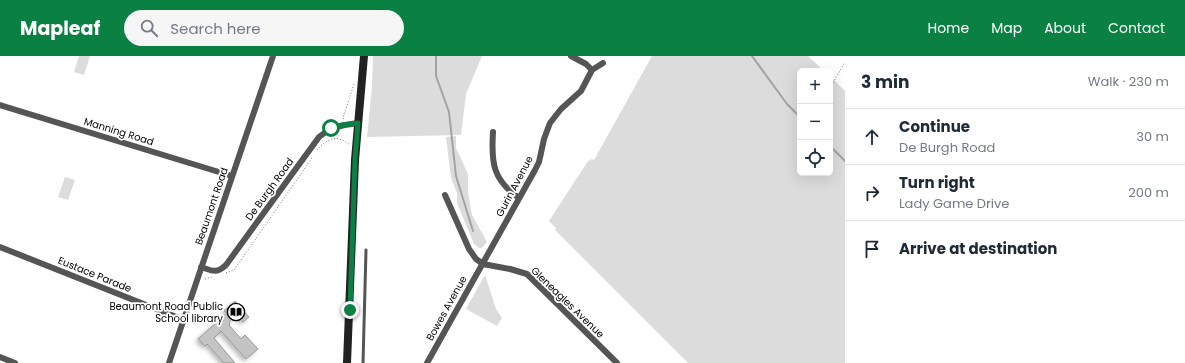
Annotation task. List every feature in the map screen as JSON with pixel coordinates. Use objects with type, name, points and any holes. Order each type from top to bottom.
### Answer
[{"type":"main road","points":[[347,363],[355,160],[364,56]]},
{"type":"street","name":"Beaumont Road","points":[[169,363],[272,56]]},
{"type":"street","points":[[571,56],[586,64],[592,70]]},
{"type":"street","name":"Gurin Avenue","points":[[483,264],[539,162],[544,139],[550,123],[561,109],[581,91],[592,70],[603,63]]},
{"type":"street","name":"Manning Road","points":[[0,105],[232,176]]},
{"type":"street","name":"De Burgh Road","points":[[201,267],[214,272],[226,265],[319,137],[331,128],[358,123]]},
{"type":"street","points":[[493,132],[493,164],[496,174],[509,192],[519,198]]},
{"type":"street","points":[[445,195],[472,254],[483,264]]},
{"type":"street","name":"Eustace Parade","points":[[0,247],[184,320]]},
{"type":"street","name":"Bowes Avenue","points":[[427,363],[483,264]]},
{"type":"street","name":"Gleneagles Avenue","points":[[483,264],[510,269],[526,274],[617,363]]},
{"type":"street","points":[[0,357],[15,363]]},
{"type":"lane","points":[[363,363],[366,250]]},
{"type":"path","points":[[833,83],[845,62]]},
{"type":"path","points":[[348,124],[343,118],[354,84]]},
{"type":"path","points":[[317,151],[325,142],[338,138],[343,139],[351,146]]},
{"type":"path","points":[[290,190],[313,157]]},
{"type":"shaded area","points":[[79,56],[90,56],[84,75],[74,72]]},
{"type":"shaded area","points":[[373,56],[482,56],[466,94],[461,135],[367,137],[372,87]]},
{"type":"shaded area","points":[[652,56],[808,56],[821,68],[797,68],[797,176],[833,176],[833,79],[845,91],[845,363],[688,363],[555,230],[556,228],[549,221],[588,161],[592,159],[594,160]]},
{"type":"shaded area","points":[[456,136],[456,148],[468,174],[468,192],[472,215],[487,242],[482,248],[479,248],[474,244],[457,203],[457,193],[451,178],[446,137]]},
{"type":"shaded area","points":[[65,177],[75,180],[68,200],[58,197]]},
{"type":"shaded area","points":[[485,275],[496,309],[502,318],[497,326],[466,309]]},
{"type":"building","points":[[235,301],[249,317],[243,322],[236,315],[229,322],[229,325],[241,339],[245,335],[258,349],[246,359],[221,331],[214,338],[235,363],[224,363],[207,344],[205,346],[198,339],[227,313],[224,311]]},
{"type":"waterway","points":[[436,56],[436,76],[449,112],[456,176],[473,231]]},
{"type":"waterway","points":[[752,56],[787,104],[797,114]]},
{"type":"waterway","points":[[833,149],[845,161]]},
{"type":"place","name":"Beaumont Road Public School library","points":[[236,312]]},
{"type":"route","points":[[331,128],[358,123],[355,160],[350,310]]}]
